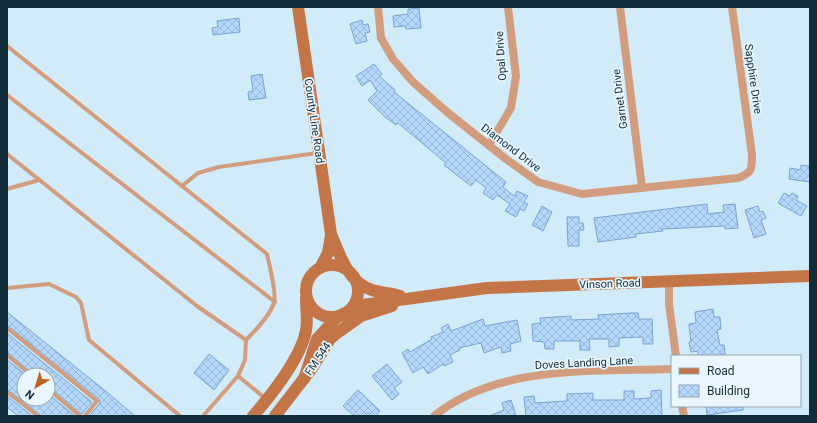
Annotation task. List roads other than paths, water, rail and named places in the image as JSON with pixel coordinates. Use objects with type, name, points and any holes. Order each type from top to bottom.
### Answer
[{"type":"main road","name":"County Line Road","points":[[299,7],[318,152],[331,234]]},
{"type":"main road","points":[[331,234],[328,253],[320,268],[310,276],[306,287],[306,295],[309,303],[316,312],[326,317],[337,317]]},
{"type":"main road","points":[[331,234],[347,269],[357,282],[374,291],[412,299]]},
{"type":"main road","points":[[320,268],[334,265],[347,269]]},
{"type":"main road","name":"Vinson Road","points":[[412,299],[487,288],[810,276]]},
{"type":"main road","points":[[350,310],[358,297],[357,282]]},
{"type":"main road","name":"FM 544","points":[[253,416],[268,400],[304,341],[307,322],[306,295]]},
{"type":"main road","points":[[304,379],[317,339],[337,317],[362,304],[412,299]]},
{"type":"main road","name":"FM 544","points":[[275,416],[304,379],[330,339],[344,326],[370,313],[412,299]]},
{"type":"street","name":"Diamond Drive","points":[[378,7],[381,38],[393,59],[413,82],[489,145],[538,182],[582,194],[738,178],[747,175],[752,168],[752,155]]},
{"type":"street","name":"Opal Drive","points":[[489,145],[511,108],[516,76],[508,7]]},
{"type":"street","name":"Garnet Drive","points":[[620,7],[642,188]]},
{"type":"street","name":"Sapphire Drive","points":[[732,7],[752,155]]},
{"type":"street","points":[[669,282],[669,304],[676,355]]},
{"type":"street","name":"Doves Landing Lane","points":[[434,416],[446,406],[492,384],[541,375],[671,369]]},
{"type":"lane","points":[[7,46],[267,254],[273,281],[275,302],[261,324],[246,340],[245,360],[238,376],[203,416]]},
{"type":"lane","points":[[7,95],[275,302]]},
{"type":"lane","points":[[182,186],[198,173],[219,167],[318,152]]},
{"type":"lane","points":[[7,154],[197,306],[246,340]]},
{"type":"lane","points":[[7,189],[40,180]]},
{"type":"lane","points":[[7,288],[49,284],[76,297],[81,303],[89,340],[180,416]]},
{"type":"lane","points":[[7,328],[97,401],[86,416]]},
{"type":"lane","points":[[7,355],[21,367]]},
{"type":"lane","points":[[238,376],[268,400]]},
{"type":"lane","points":[[7,392],[38,416]]},
{"type":"lane","points":[[56,396],[80,416]]}]
